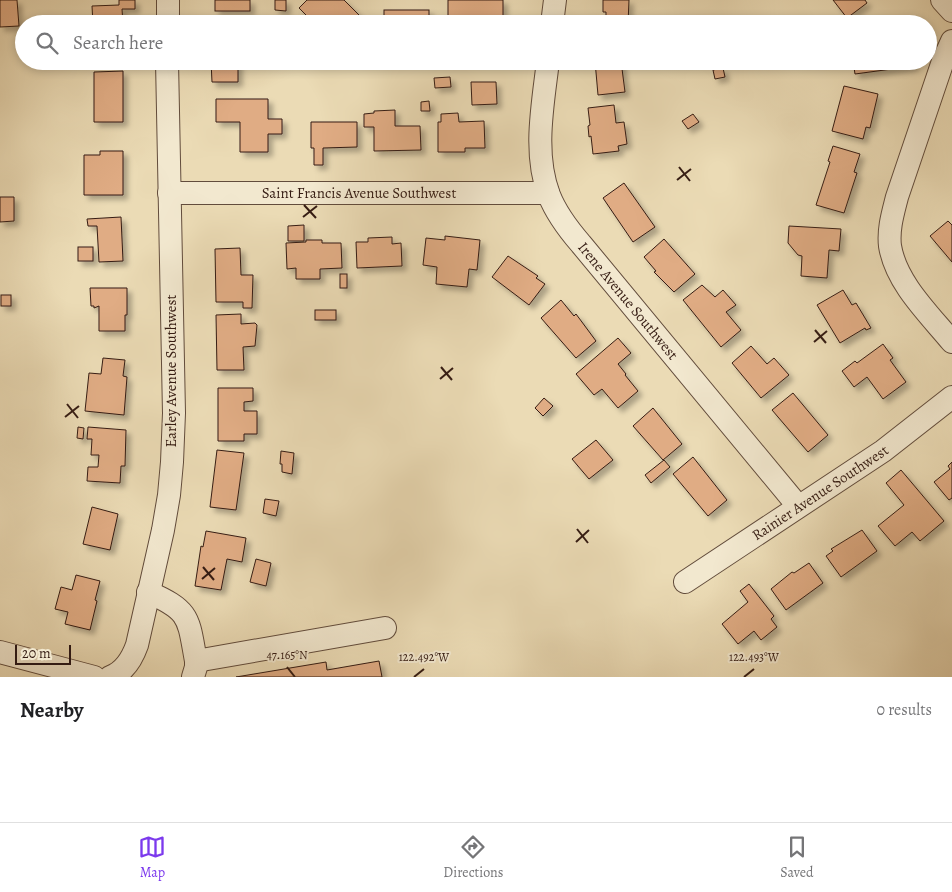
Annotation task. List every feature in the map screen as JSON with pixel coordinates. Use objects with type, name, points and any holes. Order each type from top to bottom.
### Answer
[{"type":"street","points":[[168,0],[168,15]]},
{"type":"street","points":[[553,15],[555,0]]},
{"type":"street","points":[[942,0],[952,12]]},
{"type":"street","points":[[952,41],[943,61],[891,219],[890,237],[892,255],[901,275],[915,296],[952,342]]},
{"type":"street","name":"Earley Avenue Southwest","points":[[117,675],[129,662],[135,651],[166,512],[172,445],[174,413],[167,70]]},
{"type":"street","name":"Irene Avenue Southwest","points":[[547,70],[542,116],[542,166],[548,193],[564,222],[575,238],[798,506]]},
{"type":"street","name":"Saint Francis Avenue Southwest","points":[[169,193],[548,193]]},
{"type":"street","name":"Rainier Avenue Southwest","points":[[685,582],[883,451],[952,397]]},
{"type":"street","points":[[148,592],[165,600],[184,614],[189,622],[194,669],[385,628]]},
{"type":"street","points":[[0,652],[94,677]]},
{"type":"building","points":[[0,0],[17,0],[18,15],[15,15],[15,26],[0,27]]},
{"type":"building","points":[[119,0],[135,0],[135,9],[122,9],[122,15],[92,15],[92,6],[119,5]]},
{"type":"building","points":[[215,0],[250,0],[250,11],[215,11]]},
{"type":"building","points":[[275,0],[286,0],[286,11],[275,10]]},
{"type":"building","points":[[307,0],[344,0],[359,15],[306,15],[299,8]]},
{"type":"building","points":[[448,0],[503,0],[503,15],[448,15]]},
{"type":"building","points":[[603,0],[629,0],[628,15],[606,15],[606,12],[603,12]]},
{"type":"building","points":[[833,0],[865,0],[867,3],[851,15],[845,15]]},
{"type":"building","points":[[384,10],[429,10],[429,15],[384,15]]},
{"type":"building","points":[[211,70],[238,70],[238,82],[212,82]]},
{"type":"building","points":[[596,70],[622,70],[625,92],[598,95]]},
{"type":"building","points":[[713,70],[723,70],[725,77],[715,79]]},
{"type":"building","points":[[854,70],[884,70],[855,74]]},
{"type":"building","points":[[123,71],[123,122],[94,122],[94,72]]},
{"type":"building","points":[[450,77],[451,87],[435,88],[434,78]]},
{"type":"building","points":[[471,82],[496,82],[497,104],[472,105]]},
{"type":"building","points":[[844,86],[878,94],[870,128],[866,127],[863,139],[832,131]]},
{"type":"building","points":[[216,99],[268,99],[268,119],[282,119],[282,134],[268,134],[268,152],[240,152],[240,122],[216,122]]},
{"type":"building","points":[[429,101],[430,111],[421,111],[421,102]]},
{"type":"building","points":[[614,105],[616,123],[624,122],[627,144],[618,146],[619,151],[593,154],[591,136],[589,137],[588,108]]},
{"type":"building","points":[[395,110],[395,126],[420,126],[421,150],[374,151],[374,127],[364,127],[364,114],[374,113],[374,111]]},
{"type":"building","points":[[458,113],[459,122],[484,121],[485,148],[465,148],[465,152],[438,152],[438,122],[441,122],[441,114]]},
{"type":"building","points":[[693,114],[699,122],[688,129],[682,121]]},
{"type":"building","points":[[311,122],[357,122],[357,147],[323,148],[323,165],[314,165],[314,148],[311,148]]},
{"type":"building","points":[[833,146],[860,154],[854,172],[857,173],[844,213],[816,205],[830,162],[828,161]]},
{"type":"building","points":[[100,151],[123,151],[123,195],[84,195],[84,155],[100,155]]},
{"type":"building","points":[[624,183],[655,227],[633,242],[603,198]]},
{"type":"building","points":[[0,197],[14,197],[14,221],[0,222]]},
{"type":"building","points":[[121,217],[123,261],[99,262],[97,226],[88,226],[87,219]]},
{"type":"building","points":[[948,221],[952,225],[952,262],[930,236]]},
{"type":"building","points":[[304,225],[304,241],[288,241],[288,226]]},
{"type":"building","points":[[789,226],[841,229],[839,251],[829,250],[827,278],[801,276],[802,256],[798,255],[788,243]]},
{"type":"building","points":[[445,236],[480,240],[477,270],[469,269],[467,287],[436,284],[437,267],[423,265],[426,238],[445,240]]},
{"type":"building","points":[[392,237],[392,244],[401,243],[402,266],[357,268],[356,242],[368,242],[368,238]]},
{"type":"building","points":[[664,239],[695,274],[674,292],[654,272],[656,271],[644,257]]},
{"type":"building","points":[[306,240],[322,240],[322,243],[341,243],[342,268],[320,269],[320,279],[296,279],[296,268],[287,269],[286,243],[306,242]]},
{"type":"building","points":[[78,247],[93,247],[93,261],[78,261]]},
{"type":"building","points":[[240,248],[241,275],[253,275],[252,308],[243,308],[243,302],[216,302],[215,249]]},
{"type":"building","points":[[508,256],[538,276],[536,278],[545,284],[529,305],[492,277]]},
{"type":"building","points":[[340,274],[347,274],[347,288],[340,288]]},
{"type":"building","points":[[702,285],[715,297],[723,290],[736,305],[726,312],[741,330],[721,347],[683,300]]},
{"type":"building","points":[[90,288],[127,288],[125,331],[99,331],[99,306],[94,308],[94,306],[91,306]]},
{"type":"building","points":[[843,290],[852,305],[856,303],[871,328],[866,330],[865,328],[840,343],[817,305]]},
{"type":"building","points":[[1,295],[11,295],[11,306],[1,306]]},
{"type":"building","points":[[561,300],[574,316],[576,314],[596,341],[576,358],[541,318]]},
{"type":"building","points":[[315,310],[336,310],[336,320],[315,320]]},
{"type":"building","points":[[241,314],[241,324],[255,323],[257,325],[255,346],[243,347],[244,370],[217,370],[216,315]]},
{"type":"building","points":[[618,338],[631,353],[618,364],[638,391],[618,408],[602,389],[594,395],[576,374]]},
{"type":"building","points":[[883,344],[893,358],[890,360],[906,382],[883,399],[867,377],[854,387],[842,371],[855,361],[857,363]]},
{"type":"building","points":[[751,346],[767,364],[774,358],[789,375],[761,398],[732,363]]},
{"type":"building","points":[[103,358],[125,360],[123,376],[127,377],[124,415],[85,411],[89,373],[101,374]]},
{"type":"building","points":[[218,388],[253,388],[253,401],[244,402],[244,411],[257,411],[257,434],[244,434],[244,441],[218,441]]},
{"type":"building","points":[[793,393],[828,435],[808,452],[772,410]]},
{"type":"building","points":[[544,398],[553,406],[543,416],[535,408]]},
{"type":"building","points":[[653,408],[682,444],[663,460],[633,426]]},
{"type":"building","points":[[78,427],[84,428],[83,439],[77,438]]},
{"type":"building","points":[[88,427],[126,430],[125,466],[121,466],[120,483],[87,481],[88,467],[98,467],[99,455],[91,455],[92,439],[87,439]]},
{"type":"building","points":[[596,440],[613,460],[589,479],[572,459]]},
{"type":"building","points":[[217,450],[244,453],[236,510],[210,507]]},
{"type":"building","points":[[281,451],[294,453],[292,474],[282,472],[282,464],[280,464]]},
{"type":"building","points":[[693,457],[727,500],[708,516],[673,474]]},
{"type":"building","points":[[664,460],[670,467],[651,483],[645,475]]},
{"type":"building","points":[[952,462],[952,498],[949,500],[934,482],[950,469],[948,466]]},
{"type":"building","points":[[901,470],[944,521],[920,541],[912,532],[895,546],[878,526],[904,505],[886,483]]},
{"type":"building","points":[[265,499],[279,501],[276,516],[263,513]]},
{"type":"building","points":[[92,507],[118,514],[110,550],[83,544]]},
{"type":"building","points":[[862,530],[877,551],[841,577],[826,556],[833,551],[831,549]]},
{"type":"building","points":[[206,531],[246,538],[242,562],[227,559],[221,590],[195,586],[201,546],[203,547]]},
{"type":"building","points":[[256,559],[271,563],[266,586],[250,582]]},
{"type":"building","points":[[809,563],[823,583],[786,610],[771,589],[792,572],[794,573]]},
{"type":"building","points":[[76,575],[100,581],[90,630],[65,624],[68,612],[55,609],[61,587],[72,590]]},
{"type":"building","points":[[749,584],[774,616],[771,619],[777,627],[761,640],[754,631],[738,644],[722,624],[748,602],[740,591]]},
{"type":"building","points":[[379,661],[382,677],[236,677],[326,662],[327,670]]}]
